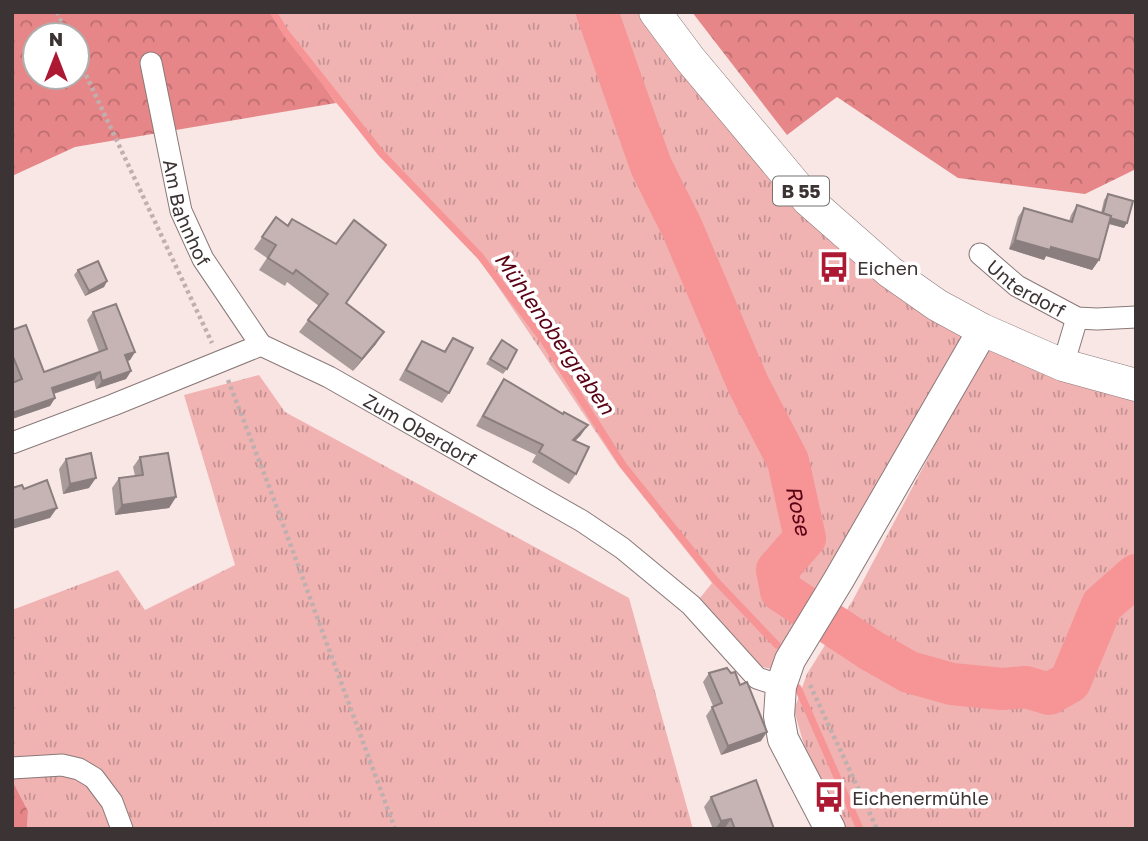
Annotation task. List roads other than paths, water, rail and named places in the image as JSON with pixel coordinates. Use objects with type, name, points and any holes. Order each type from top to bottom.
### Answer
[{"type":"main road","name":"B 55","points":[[655,12],[690,59],[808,200],[890,272],[937,305],[983,330],[1063,365],[1136,385]]},
{"type":"main road","points":[[830,829],[783,739],[779,716],[781,686],[790,660],[983,330]]},
{"type":"street","name":"Am Bahnhof","points":[[151,63],[180,211],[203,259],[261,345]]},
{"type":"street","name":"Unterdorf","points":[[980,254],[1017,286],[1077,318],[1136,317]]},
{"type":"street","name":"Unterdorf","points":[[1063,365],[1077,318]]},
{"type":"street","points":[[12,443],[261,345]]},
{"type":"street","name":"Zum Oberdorf","points":[[261,345],[329,377],[582,521],[622,548],[691,605],[757,678],[781,686]]},
{"type":"street","points":[[12,768],[62,765],[79,769],[94,778],[112,802],[122,829]]},
{"type":"waterway","name":"Mühlenobergraben","points":[[273,12],[286,33],[381,153],[480,256],[544,341],[623,465],[716,581],[777,645]]},
{"type":"waterway","name":"Rose","points":[[597,12],[651,166],[682,228],[748,384],[788,461],[805,538],[777,570],[781,591],[909,672],[952,684],[1002,689],[1026,687],[1049,694],[1070,682],[1102,605],[1136,575]]},
{"type":"waterway","name":"Mühlenobergraben","points":[[798,688],[860,829]]},
{"type":"place","name":"Eichen","points":[[834,267]]},
{"type":"place","name":"Eichenermühle","points":[[829,797]]}]
